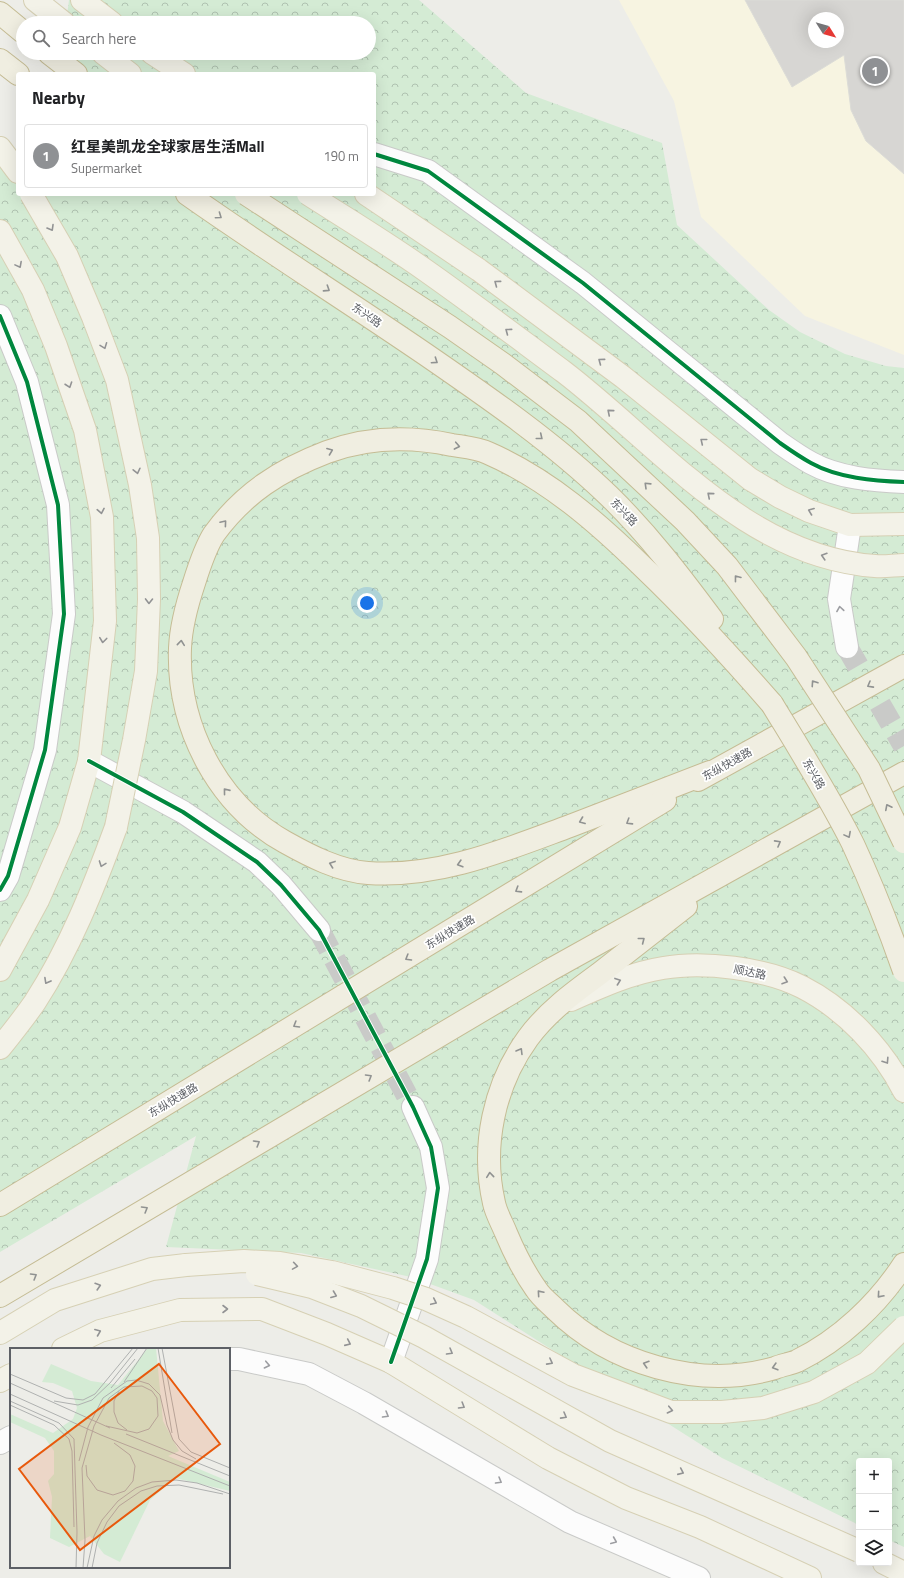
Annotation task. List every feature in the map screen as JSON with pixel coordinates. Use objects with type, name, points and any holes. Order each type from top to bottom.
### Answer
[{"type":"highway","points":[[0,13],[16,26]]},
{"type":"highway","points":[[0,60],[16,72]]},
{"type":"highway","points":[[58,60],[73,72]]},
{"type":"highway","name":"东兴路","points":[[190,196],[464,381],[520,422],[571,462],[609,496],[649,538],[714,622],[772,704],[814,772],[852,844],[888,926],[904,971]]},
{"type":"highway","points":[[249,196],[450,327],[503,364],[578,421],[685,521],[727,566],[796,657],[869,769],[904,842]]},
{"type":"highway","points":[[710,772],[483,858],[447,868],[404,874],[364,873],[333,865],[301,851],[269,833],[242,811],[219,782],[203,756],[191,728],[181,682],[180,647],[185,609],[212,538],[237,507],[268,480],[299,463],[336,449],[364,442],[393,439],[423,439],[485,452],[524,471],[570,501],[601,526],[706,629],[772,704]]},
{"type":"highway","name":"东纵快速路","points":[[0,1205],[710,772],[904,666]]},
{"type":"highway","points":[[0,1296],[550,970],[743,861],[904,773]]},
{"type":"highway","points":[[743,861],[556,1007],[528,1038],[511,1067],[496,1101],[488,1151],[494,1205],[515,1254],[537,1291],[568,1322],[602,1344],[638,1361],[669,1371],[712,1375],[751,1375],[796,1361],[840,1335],[869,1308],[896,1276],[904,1264]]},
{"type":"main road","points":[[34,0],[55,16]]},
{"type":"main road","points":[[82,0],[103,16]]},
{"type":"main road","points":[[112,60],[127,72]]},
{"type":"main road","points":[[163,60],[181,72]]},
{"type":"main road","points":[[0,148],[16,169]]},
{"type":"main road","points":[[0,1048],[35,1002],[66,945],[95,883],[116,827],[134,740],[146,671],[150,599],[148,538],[145,515],[118,380],[67,256],[32,196]]},
{"type":"main road","points":[[311,196],[425,269],[565,374],[719,503],[752,524],[788,543],[828,557],[875,566],[904,565]]},
{"type":"main road","points":[[369,196],[479,270],[623,377],[750,479],[780,497],[809,511],[850,525],[904,524]]},
{"type":"main road","points":[[0,231],[33,290],[56,346],[85,430],[102,517],[106,621],[89,761],[70,827],[38,900],[0,970]]},
{"type":"main road","name":"顺达路","points":[[556,1007],[593,990],[662,968],[701,964],[733,968],[769,976],[802,987],[835,1009],[879,1050],[904,1091]]},
{"type":"main road","points":[[0,1333],[55,1300],[152,1269],[244,1261],[280,1264],[332,1272],[393,1288],[426,1299],[466,1317],[573,1375],[671,1412],[722,1412],[763,1408],[814,1392],[867,1363],[904,1327]]},
{"type":"main road","points":[[186,1265],[268,1276],[312,1287],[361,1306],[424,1337],[610,1441],[856,1550]]},
{"type":"main road","points":[[65,1348],[100,1331],[180,1310],[262,1309],[327,1334],[391,1362],[548,1458],[626,1498],[700,1527],[810,1578]]},
{"type":"main road","points":[[0,1381],[10,1376]]},
{"type":"main road","points":[[890,1566],[904,1573]]},
{"type":"street","points":[[376,155],[428,171],[583,283],[780,443],[812,464],[846,476],[904,482]]},
{"type":"street","points":[[0,316],[28,382],[58,506],[64,614],[44,750],[8,876],[0,890]]},
{"type":"street","points":[[847,647],[839,599],[850,525]]},
{"type":"street","points":[[89,761],[183,812],[257,862],[281,885],[319,930]]},
{"type":"street","points":[[391,1362],[427,1259],[438,1188],[431,1147],[414,1107]]},
{"type":"street","points":[[230,1360],[239,1359],[309,1374],[364,1403],[570,1522],[699,1578]]},
{"type":"street","points":[[0,1443],[10,1438]]},
{"type":"shaded area","points":[[619,0],[904,0],[904,355],[805,316],[701,217],[674,101]]},
{"type":"green space","points":[[69,0],[419,0],[526,93],[662,143],[677,225],[769,310],[800,332],[845,354],[886,366],[904,368],[904,1547],[892,1541],[892,1458],[856,1458],[856,1524],[722,1458],[474,1300],[411,1277],[301,1253],[166,1247],[196,1136],[0,1252],[0,154],[16,154],[16,196],[376,196],[376,72],[57,72],[60,60],[376,60],[376,16],[67,16]]},
{"type":"building","points":[[745,0],[904,0],[904,174],[866,141],[851,110],[844,55],[792,87]]},
{"type":"tunnel","points":[[847,647],[904,746]]},
{"type":"tunnel","points":[[319,930],[413,1107]]},
{"type":"cycle path","points":[[376,155],[428,171],[583,283],[780,443],[811,463],[833,472],[856,478],[904,482]]},
{"type":"cycle path","points":[[0,316],[27,382],[58,505],[64,614],[45,750],[8,876],[0,890]]},
{"type":"cycle path","points":[[89,761],[183,812],[257,862],[281,885],[319,930],[413,1107],[431,1147],[438,1188],[427,1259],[391,1362]]},
{"type":"place","name":"红星美凯龙全球家居生活Mall","points":[[875,71]]}]
